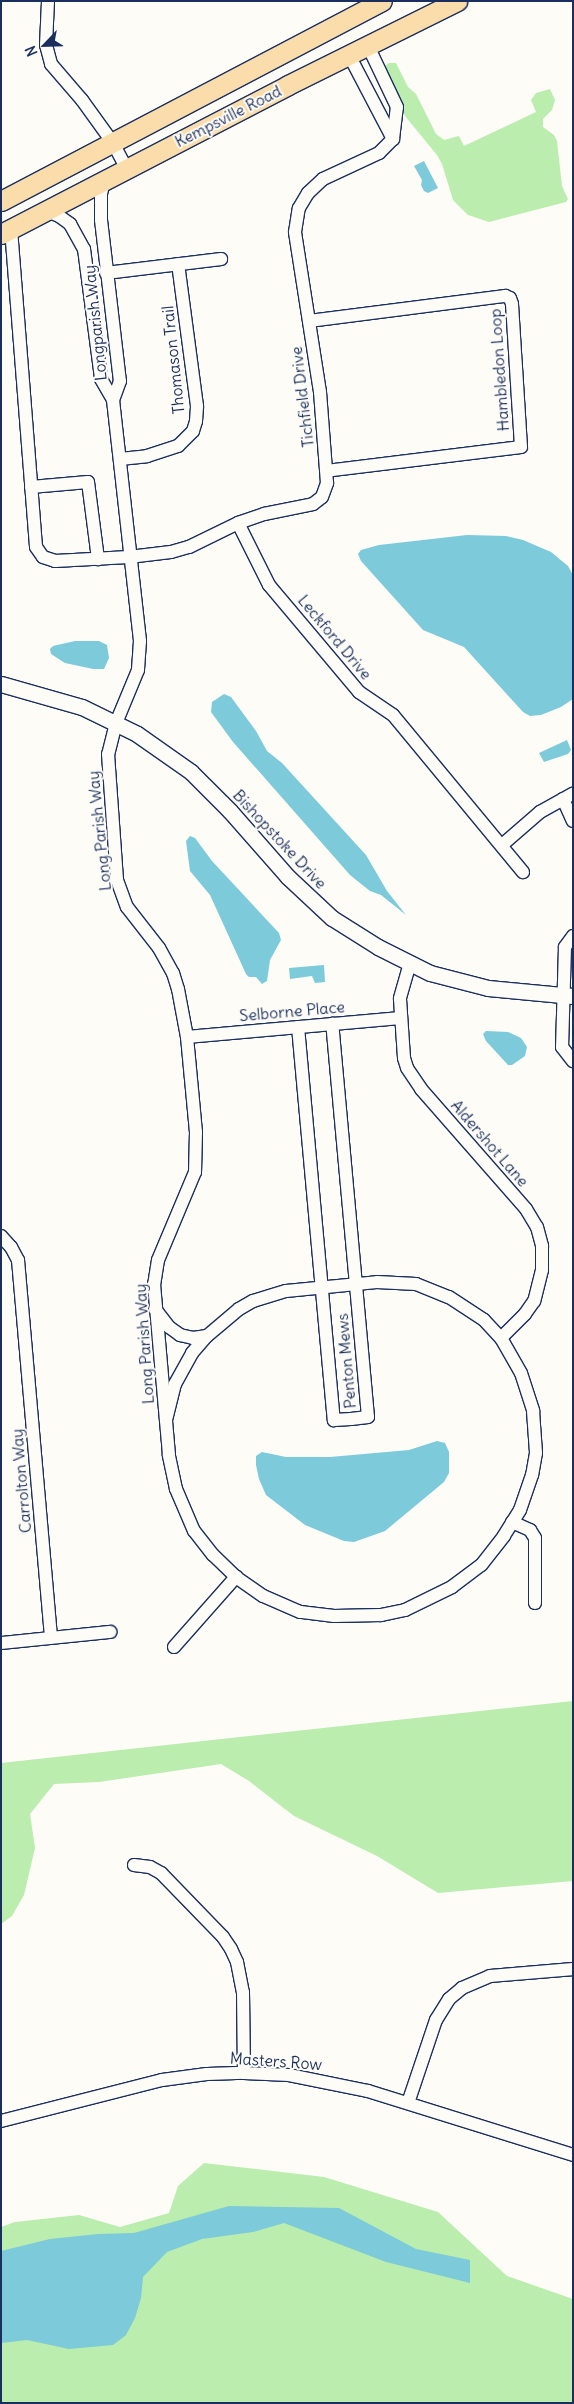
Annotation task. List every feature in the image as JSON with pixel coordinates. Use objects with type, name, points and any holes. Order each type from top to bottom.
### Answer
[{"type":"main road","name":"Kempsville Road","points":[[1,201],[382,1]]},
{"type":"main road","name":"Kempsville Road","points":[[6,232],[456,1]]},
{"type":"street","points":[[48,1],[46,45],[51,64],[82,100],[113,143],[127,169]]},
{"type":"street","points":[[368,46],[397,108],[392,139]]},
{"type":"street","points":[[349,55],[392,139]]},
{"type":"street","name":"Tichfield Drive","points":[[31,488],[36,547],[43,557],[55,561],[129,557],[172,552],[189,547],[238,523],[264,514],[313,504],[322,497],[327,483],[320,392],[295,232],[299,208],[308,194],[323,179],[379,153],[392,139]]},
{"type":"street","name":"Longparish Way","points":[[104,181],[101,194],[101,220],[120,381],[113,400]]},
{"type":"street","name":"Longparish Way","points":[[46,211],[60,216],[70,224],[84,249],[101,379],[113,400]]},
{"type":"street","points":[[6,232],[31,488],[84,480],[88,482],[98,559]]},
{"type":"street","points":[[106,272],[221,259]]},
{"type":"street","name":"Thomason Trail","points":[[120,459],[147,456],[178,446],[193,431],[196,421],[197,406],[178,264]]},
{"type":"street","name":"Hambledon Loop","points":[[309,321],[505,296],[510,298],[512,304],[521,447],[326,471]]},
{"type":"street","name":"Long Parish Way","points":[[113,400],[129,557],[140,641],[138,670],[116,723],[108,754],[107,767],[117,880],[127,907],[162,953],[173,973],[187,1037],[196,1132],[195,1172],[191,1186],[158,1260],[154,1284],[155,1309],[166,1420],[172,1472],[184,1510],[204,1544],[236,1577],[263,1596],[300,1612],[334,1616],[381,1615],[405,1610],[424,1602],[465,1578],[496,1548],[520,1510],[532,1475],[536,1453],[531,1404],[522,1373],[501,1338],[468,1308],[428,1287],[416,1284],[356,1284],[286,1292],[253,1301],[225,1319],[192,1353],[175,1384],[166,1420]]},
{"type":"street","name":"Leckford Drive","points":[[238,523],[269,585],[359,692],[393,715],[523,872]]},
{"type":"street","name":"Bishopstoke Drive","points":[[1,684],[82,707],[137,734],[191,772],[230,811],[288,877],[332,918],[378,947],[430,973],[488,988],[568,995]]},
{"type":"street","points":[[502,845],[540,812],[568,796],[573,821]]},
{"type":"street","points":[[573,936],[565,947],[568,995],[562,1048],[573,1060]]},
{"type":"street","name":"Aldershot Lane","points":[[410,963],[401,992],[400,1018],[404,1058],[412,1078],[526,1209],[537,1227],[542,1246],[542,1270],[538,1289],[525,1314],[501,1338]]},
{"type":"street","name":"Selborne Place","points":[[187,1037],[400,1018]]},
{"type":"street","name":"Penton Mews","points":[[298,1027],[334,1420],[368,1418],[332,1024]]},
{"type":"street","name":"Carrolton Way","points":[[1,1236],[11,1247],[18,1260],[51,1638]]},
{"type":"street","points":[[155,1309],[169,1327],[180,1335],[193,1338],[207,1336]]},
{"type":"street","points":[[512,1522],[530,1530],[536,1538],[535,1603]]},
{"type":"street","points":[[174,1647],[236,1577]]},
{"type":"street","points":[[1,1643],[110,1632]]},
{"type":"street","points":[[134,1865],[150,1867],[161,1873],[223,1937],[231,1949],[237,1962],[242,1992],[244,2073]]},
{"type":"street","points":[[408,2103],[436,2020],[449,1999],[462,1988],[490,1976],[573,1969]]},
{"type":"street","name":"Masters Row","points":[[1,2121],[162,2080],[207,2074],[289,2075],[330,2082],[408,2103],[573,2155]]},
{"type":"green space","points":[[389,63],[396,63],[408,87],[416,94],[436,134],[444,140],[459,136],[464,146],[536,112],[531,100],[536,93],[550,89],[555,100],[552,110],[543,119],[543,127],[554,135],[557,141],[562,186],[568,199],[566,202],[489,222],[468,215],[453,200],[442,164],[437,155],[405,116],[383,67]]},
{"type":"green space","points":[[573,1701],[573,1881],[438,1893],[377,1856],[294,1816],[249,1781],[221,1764],[99,1782],[54,1784],[30,1814],[35,1848],[24,1895],[12,1916],[1,1924],[1,1763]]},
{"type":"green space","points":[[204,2163],[324,2177],[438,2212],[507,2276],[573,2299],[573,2403],[1,2403],[1,2227],[15,2222],[79,2215],[120,2227],[169,2213],[178,2186]]},
{"type":"water","points":[[424,161],[438,188],[428,193],[424,191],[421,185],[422,180],[414,166]]},
{"type":"water","points":[[467,535],[506,536],[523,540],[551,552],[568,566],[573,575],[573,699],[561,707],[541,715],[530,716],[523,712],[464,647],[423,630],[361,561],[358,554],[361,550],[379,545]]},
{"type":"water","points":[[75,641],[99,641],[107,645],[109,658],[104,669],[93,669],[65,663],[51,654],[50,649],[53,646]]},
{"type":"water","points":[[224,694],[231,697],[256,731],[267,751],[282,763],[366,855],[387,891],[406,915],[381,895],[370,891],[350,875],[233,742],[211,712],[212,702]]},
{"type":"water","points":[[567,740],[571,750],[568,754],[544,762],[539,753]]},
{"type":"water","points":[[190,836],[195,838],[212,861],[279,933],[281,940],[270,960],[267,981],[262,984],[256,977],[249,977],[246,974],[210,895],[190,871],[186,841]]},
{"type":"water","points":[[324,965],[325,982],[315,983],[312,976],[290,979],[289,968]]},
{"type":"water","points":[[486,1031],[508,1032],[521,1038],[527,1047],[525,1056],[512,1065],[508,1065],[486,1041],[483,1034]]},
{"type":"water","points":[[437,1441],[445,1443],[449,1452],[449,1473],[444,1482],[385,1531],[354,1542],[344,1541],[305,1525],[266,1495],[259,1479],[256,1465],[256,1456],[262,1452],[286,1457],[330,1457],[409,1450]]},
{"type":"water","points":[[229,2206],[339,2208],[416,2249],[470,2260],[470,2283],[386,2262],[284,2223],[253,2232],[202,2239],[167,2252],[143,2277],[141,2298],[135,2318],[126,2335],[113,2345],[69,2349],[27,2340],[1,2343],[1,2251],[50,2239],[98,2234],[134,2233]]}]
